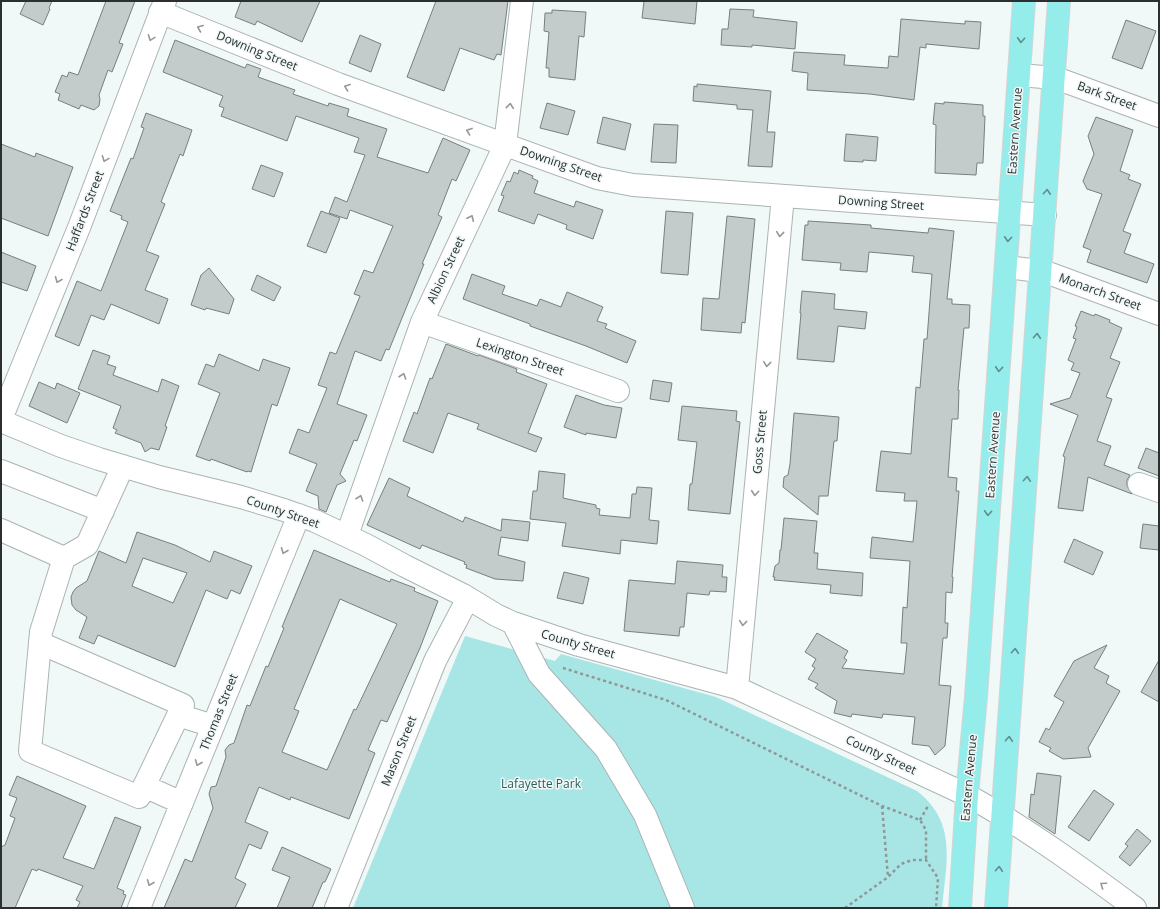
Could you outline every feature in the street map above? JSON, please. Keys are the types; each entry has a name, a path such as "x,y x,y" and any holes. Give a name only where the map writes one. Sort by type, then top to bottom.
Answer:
{"main road":[{"name":"Eastern Avenue","path":"960,908 1024,1"},
{"path":"996,908 1059,1"}],"street":[{"name":"Albion Street","path":"347,535 422,322 505,145 522,1"},
{"name":"Downing Street","path":"162,7 338,84 597,178 633,185 1045,215"},
{"name":"Haffards Street","path":"1,420 80,225 162,7"},
{"name":"Bark Street","path":"1019,74 1054,79 1081,87 1159,116"},
{"name":"Goss Street","path":"737,688 783,196"},
{"name":"Monarch Street","path":"1006,267 1041,272 1063,278 1159,314"},
{"name":"Lexington Street","path":"422,322 618,391"},
{"name":"County Street","path":"1,420 61,446 123,466 159,477 241,497 299,515 347,535 513,623 579,645 737,688 967,795 1026,830 1135,908"},
{"path":"40,643 183,705 139,797 30,751 41,632 64,558 88,545 123,466"},
{"path":"1,471 103,511"},
{"name":"Thomas Street","path":"140,908 299,515"},
{"path":"1,530 64,558"},
{"name":"Mason Street","path":"336,908 435,661 468,598"},
{"path":"513,623 539,674 606,749 614,762 645,815 683,908"},
{"path":"178,715 213,726"},
{"path":"144,786 182,803"}],"path":[{"path":"559,666 566,670 666,700 882,806 920,820 926,830 926,860 938,878 936,908"},
{"path":"882,806 888,877"},
{"path":"920,820 928,806"},
{"path":"845,908 888,877 901,864 912,860 926,860"}],"green space":[{"name":"Lafayette Park","path":"465,636 555,661 561,654 716,697 917,791 930,803 939,816 944,830 947,860 942,908 353,908"}],"building":[{"path":"26,1 52,1 43,25 20,14"},
{"path":"106,1 135,1 119,43 123,44 112,72 108,70 99,95 99,106 94,110 81,105 79,109 58,100 60,94 55,92 62,75 67,77 69,72 78,75"},
{"path":"241,1 320,1 302,42 257,21 255,25 235,17"},
{"path":"436,1 508,1 501,55 497,54 494,60 460,48 444,91 407,77"},
{"path":"644,1 697,1 695,24 642,18"},
{"path":"730,9 754,10 753,17 797,22 795,49 752,45 752,47 721,45 722,29 728,29"},
{"path":"552,10 586,12 584,37 579,36 575,80 549,77 549,68 546,68 549,32 544,31 545,13 552,13"},
{"path":"901,19 965,24 965,21 981,22 979,49 926,44 926,48 920,47 914,100 870,94 807,90 808,73 792,71 794,52 845,55 844,65 888,68 889,56 898,57"},
{"path":"1126,20 1156,31 1142,69 1112,58"},
{"path":"360,35 381,44 371,72 349,63"},
{"path":"175,40 245,68 247,64 261,69 258,77 295,90 293,94 328,106 329,103 349,109 347,116 387,129 377,157 428,173 443,138 470,150 456,181 452,179 438,215 442,217 389,350 386,349 381,361 355,351 337,404 367,415 357,441 354,440 340,474 346,481 337,485 326,512 319,509 318,496 306,491 317,464 289,453 298,429 309,433 327,388 318,385 330,352 336,354 360,296 354,294 364,270 373,273 393,226 350,210 347,219 329,213 335,197 347,202 365,155 354,152 359,138 296,116 287,141 221,116 224,108 219,106 223,96 163,72"},
{"path":"697,84 771,91 767,132 775,132 772,167 748,166 753,110 737,109 737,105 693,101 694,86 697,87"},
{"path":"944,102 983,105 983,116 985,116 983,163 977,163 976,175 935,173 936,125 933,124 935,103 944,104"},
{"path":"547,103 575,111 568,135 540,128"},
{"path":"146,113 192,130 183,156 180,154 161,202 165,204 146,251 159,256 145,290 168,299 159,324 111,304 104,320 91,315 79,346 55,336 77,281 101,291 128,222 121,219 122,216 110,211 131,158 133,159 144,128 141,127"},
{"path":"603,117 631,124 625,150 597,143"},
{"path":"1096,117 1133,130 1120,171 1130,175 1128,179 1141,184 1123,231 1131,234 1124,253 1154,264 1147,283 1087,262 1091,250 1083,247 1102,194 1087,189 1083,181 1094,154 1088,136"},
{"path":"654,124 678,125 676,163 651,162"},
{"path":"846,134 878,137 876,161 844,161"},
{"path":"1,144 35,157 36,153 73,167 48,236 1,218"},
{"path":"261,165 283,173 274,197 252,189"},
{"path":"519,170 533,176 532,178 538,181 534,193 574,207 576,201 603,210 593,239 566,229 567,225 538,214 534,224 498,211 504,196 501,195 507,181 510,182 514,172 518,174"},
{"path":"321,211 340,218 326,253 307,246"},
{"path":"666,211 693,213 688,275 661,273"},
{"path":"727,216 755,219 745,323 742,322 741,333 701,330 703,298 719,299"},
{"path":"808,221 871,225 871,228 928,233 929,228 954,231 947,299 952,299 952,304 970,305 969,328 964,328 958,390 958,419 952,419 948,477 957,478 956,491 959,491 952,593 946,592 945,623 948,623 947,638 943,638 939,685 951,686 945,746 935,755 929,746 912,744 915,717 883,714 882,718 852,714 851,717 834,713 837,701 815,688 818,684 808,679 815,668 812,666 816,659 805,652 817,633 848,651 844,658 847,660 842,668 904,674 907,643 901,643 903,607 907,608 910,561 870,558 872,537 913,542 917,501 904,501 905,493 876,491 881,451 911,454 916,387 920,388 924,339 927,339 932,274 912,272 914,256 869,252 867,272 840,270 841,263 802,260 805,225 808,225"},
{"path":"1,252 36,266 27,291 1,282"},
{"path":"209,268 234,299 229,314 206,308 205,310 191,305 201,275"},
{"path":"472,274 505,286 502,294 537,306 540,299 561,307 567,292 603,307 597,321 607,324 605,328 636,341 627,363 463,299"},
{"path":"257,275 281,287 274,301 251,290"},
{"path":"802,291 835,294 834,309 867,312 865,329 838,326 834,362 797,359"},
{"path":"1081,311 1094,316 1095,314 1110,320 1109,322 1122,328 1110,358 1120,362 1106,397 1112,399 1097,441 1111,446 1104,465 1130,475 1127,480 1127,486 1132,494 1088,477 1083,511 1058,508 1065,457 1063,456 1078,415 1050,404 1070,398 1080,373 1071,370 1074,363 1068,360 1076,339 1073,338 1077,327 1075,326"},
{"path":"446,344 517,369 516,372 547,384 528,433 542,438 536,452 477,429 479,424 448,413 433,453 403,441 414,412 417,414 430,378 432,379"},
{"path":"93,350 110,356 107,364 116,367 113,375 158,392 162,379 179,386 165,426 167,427 159,450 151,448 145,452 141,443 115,433 117,430 113,428 121,406 78,389"},
{"path":"219,354 259,371 263,359 290,368 277,406 272,404 251,472 247,472 211,459 210,461 196,456 220,393 198,384 206,364 214,367"},
{"path":"653,380 672,383 669,402 650,399"},
{"path":"39,382 55,389 57,383 80,393 67,423 29,406"},
{"path":"576,395 604,405 622,408 616,438 586,433 586,435 564,427"},
{"path":"682,406 737,411 736,421 740,422 730,514 688,510 690,484 692,484 697,442 678,440"},
{"path":"794,413 839,417 837,441 834,441 828,496 819,496 818,515 783,487 784,477 788,475 790,464"},
{"path":"1146,448 1159,453 1159,476 1138,468"},
{"path":"539,471 565,474 563,498 596,505 596,508 600,509 599,515 630,518 632,494 636,494 637,487 652,488 649,520 659,521 657,544 621,540 620,554 562,546 566,523 530,519 533,491 537,491"},
{"path":"389,478 410,488 407,496 463,522 465,517 501,531 502,519 530,522 528,541 501,537 498,555 525,562 523,581 495,579 466,568 467,565 464,564 465,562 422,545 420,549 367,525"},
{"path":"784,518 817,521 814,553 818,553 817,569 863,573 862,596 830,593 831,585 774,580 775,577 773,577 775,566 779,563"},
{"path":"1143,524 1159,526 1159,550 1140,548"},
{"path":"137,532 175,545 210,562 214,551 252,566 240,594 231,590 227,599 206,590 175,667 98,635 94,644 79,638 87,617 76,610 72,605 71,597 73,592 76,588 87,581 99,551 126,563","holes":["143,558 187,573 173,603 132,586"]},
{"path":"1074,539 1103,552 1093,575 1064,562"},
{"path":"314,550 390,582 391,579 415,588 414,591 438,601 420,648 387,722 381,720 368,750 375,753 349,819 291,797 290,800 259,787 245,822 268,832 261,849 249,844 235,878 246,884 235,908 164,908 185,859 192,862 213,808 209,794 211,787 216,786 226,757 225,750 229,745 234,743 247,705 250,706 266,666 268,667 284,628 282,627","holes":["340,599 397,624 356,710 354,709 327,770 282,752 299,711 294,709"]},
{"path":"677,561 723,565 722,577 727,577 726,592 710,591 709,595 687,593 684,627 680,627 679,636 624,631 629,580 675,584"},
{"path":"564,572 589,578 583,604 557,598"},
{"path":"1107,645 1094,668 1109,676 1106,683 1120,691 1088,748 1091,757 1063,759 1049,751 1051,748 1039,742 1046,728 1049,730 1064,702 1054,696 1074,661"},
{"path":"1159,660 1159,702 1141,692"},
{"path":"1037,773 1061,776 1055,834 1029,817 1031,794 1034,795"},
{"path":"17,776 86,806 63,858 94,869 115,817 141,827 117,888 124,891 123,894 126,895 121,908 77,908 80,902 76,900 83,886 38,869 37,871 32,869 15,908 1,908 1,847 5,845 15,818 10,816 17,798 9,795"},
{"path":"1094,790 1114,804 1089,841 1068,827"},
{"path":"1137,829 1151,841 1130,866 1119,857 1128,846 1125,844"},
{"path":"282,847 331,869 325,882 323,882 312,908 277,908 290,877 272,870"}]}
